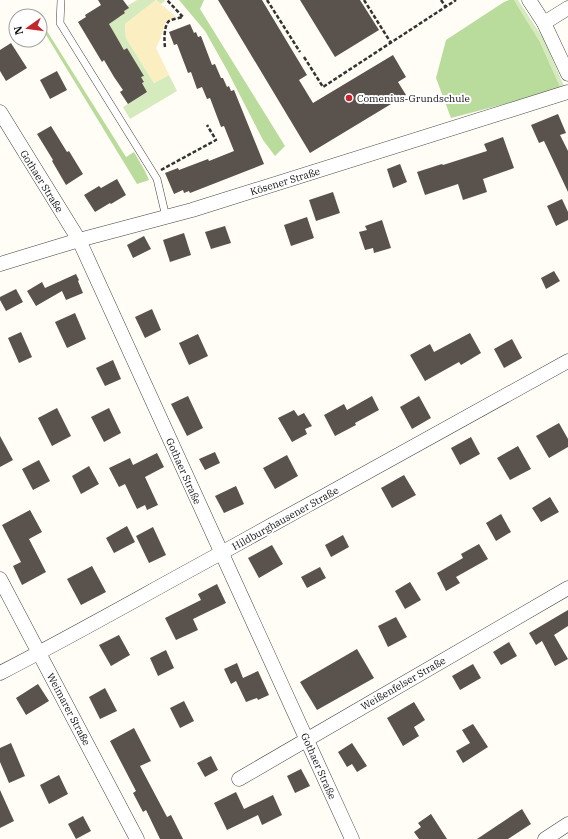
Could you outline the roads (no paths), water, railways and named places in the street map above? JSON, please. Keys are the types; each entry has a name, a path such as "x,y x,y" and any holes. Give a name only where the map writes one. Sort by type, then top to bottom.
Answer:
{"street":[{"path":"529,0 544,23 568,74"},
{"path":"544,23 568,8"},
{"name":"Kösener Straße","path":"0,264 79,240 200,208 568,92"},
{"name":"Gothaer Straße","path":"0,112 79,240 352,839"},
{"name":"Hildburghausener Straße","path":"0,673 446,430 568,361"},
{"name":"Weimarer Straße","path":"0,579 137,839"},
{"name":"Weißenfelser Straße","path":"239,779 307,738 568,588"},
{"path":"545,839 568,824"}],"lane":[{"path":"61,0 60,23 157,179 166,217"}],"place":[{"name":"Comenius-Grundschule","path":"349,98"}]}
